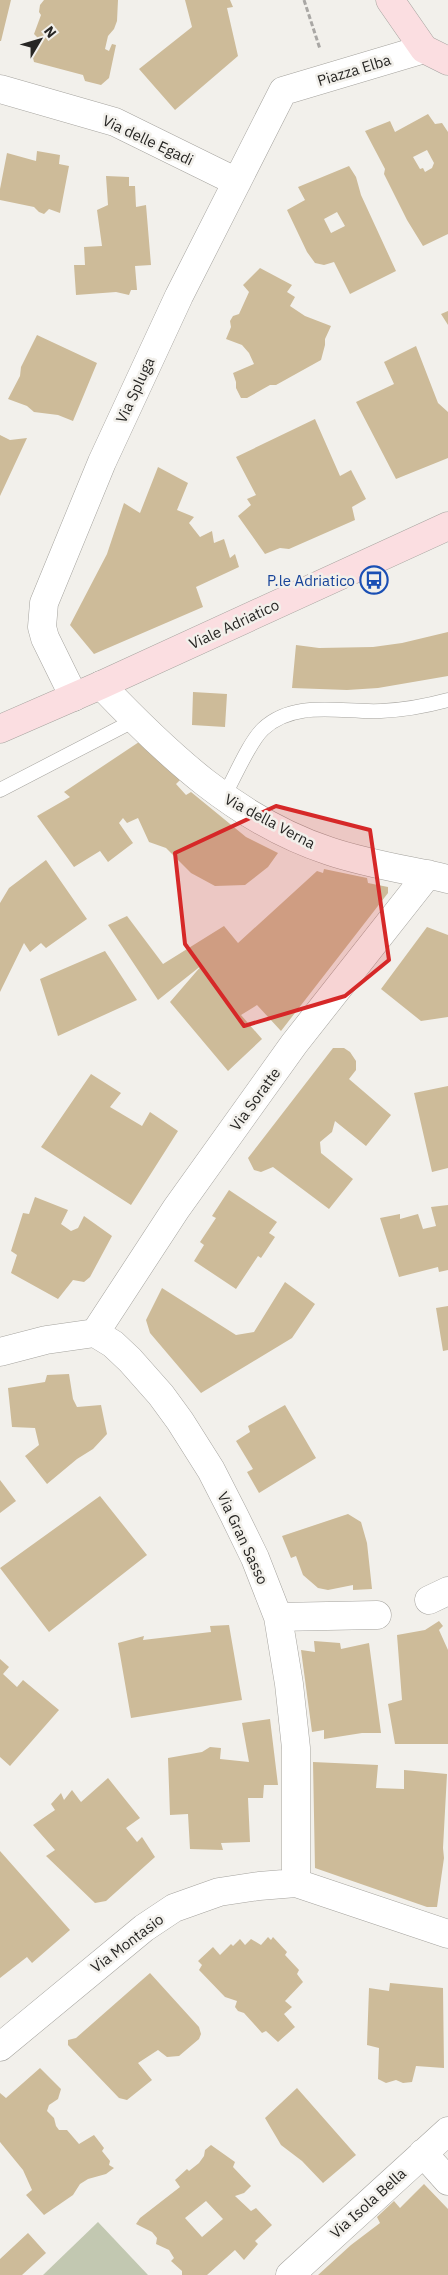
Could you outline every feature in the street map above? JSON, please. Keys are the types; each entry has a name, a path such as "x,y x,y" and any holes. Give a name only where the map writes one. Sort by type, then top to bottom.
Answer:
{"street":[{"path":"390,0 424,49 448,61"},
{"name":"Piazza Elba","path":"283,90 424,49"},
{"name":"Via delle Egadi","path":"0,89 115,122 237,182"},
{"name":"Via Spluga","path":"74,697 44,638 42,627 44,603 106,453 179,296 283,90"},
{"name":"Viale Adriatico","path":"0,730 101,686 448,526"},
{"name":"Via della Verna","path":"101,686 186,767 224,798 269,824 330,852 438,876"},
{"name":"Via Soratte","path":"95,1333 176,1209 294,1044 438,876"},
{"path":"0,1352 46,1340 95,1333"},
{"name":"Via Gran Sasso","path":"95,1333 113,1344 130,1360 161,1395 180,1421 211,1470 234,1515 255,1558 278,1617 289,1684 296,1748 296,1883"},
{"path":"278,1617 377,1616"},
{"name":"Via Montasio","path":"0,2047 74,1984 164,1914 188,1902 219,1892 296,1883 448,1934"},
{"name":"Via Isola Bella","path":"290,2275 448,2131"},
{"path":"423,2153 448,2181"}],"lane":[{"path":"224,798 262,730 282,716 309,710 355,712 404,710 448,700"},
{"path":"0,790 135,720"}],"path":[{"path":"304,0 329,78"}],"highlighted area":[{"path":"276,806 370,830 389,960 345,996 244,1026 185,944 175,853"}],"green space":[{"path":"98,2222 148,2275 43,2275"}],"building":[{"path":"0,0 11,0 1,41 0,41"},
{"path":"44,0 118,0 117,21 114,29 108,36 105,49 109,51 112,44 116,45 109,78 101,85 85,81 83,75 34,62 37,37 34,34 41,15 39,12 40,5"},
{"path":"185,0 230,0 233,7 227,8 238,56 175,110 139,69 192,27"},
{"path":"428,114 435,124 442,123 448,132 448,234 423,246 407,220 384,174 385,169 365,131 390,121 395,132","holes":["427,150 434,163 432,168 425,172 423,168 420,169 413,157"]},
{"path":"37,151 60,155 59,164 69,166 60,213 49,209 44,214 34,207 0,200 0,189 7,153 36,161"},
{"path":"349,166 356,177 361,195 396,271 350,294 334,262 324,265 315,263 307,252 287,210 305,200 298,187","holes":["337,212 345,226 331,233 324,219"]},
{"path":"106,176 129,177 129,186 135,186 136,207 146,205 151,265 135,266 137,290 131,290 129,295 116,292 76,295 74,265 85,265 84,247 102,246 97,210 108,205"},
{"path":"260,268 292,285 287,292 295,297 290,306 305,316 331,326 325,339 321,360 276,385 270,385 247,398 241,398 236,388 233,373 254,364 249,353 242,345 226,339 231,327 230,321 233,316 239,314 249,292 243,285"},
{"path":"448,311 448,325 441,314"},
{"path":"37,335 97,363 73,421 58,415 34,412 27,406 8,399"},
{"path":"416,346 438,403 448,412 448,458 396,479 356,402 394,384 384,362"},
{"path":"315,419 340,476 351,470 366,499 352,507 355,520 289,549 280,548 265,554 238,516 251,505 247,499 256,495 236,457"},
{"path":"0,435 10,440 27,438 0,496"},
{"path":"158,467 188,483 177,510 194,517 189,523 200,537 212,531 214,543 224,539 230,558 235,554 239,567 196,587 203,607 94,654 70,625 107,554 124,503 140,513"},
{"path":"448,632 448,676 378,688 347,690 292,688 296,645 319,648 373,647 402,643"},
{"path":"193,692 227,694 225,727 192,725"},
{"path":"139,742 181,779 176,784 186,795 191,792 246,837 278,853 268,867 245,885 215,886 191,873 166,848 149,842 138,818 127,823 123,818 119,823 133,843 108,862 100,851 74,867 37,816 70,797 64,792"},
{"path":"46,860 87,919 46,948 41,943 30,952 24,943 0,992 0,903 9,888"},
{"path":"324,869 367,878 368,883 388,887 388,893 281,1031 257,1005 241,1015 262,1039 228,1071 170,1002 202,965 158,1000 108,925 127,916 163,964 224,926 238,943 317,871 323,873"},
{"path":"427,927 448,935 448,1017 421,1021 381,989"},
{"path":"105,951 137,1000 58,1036 40,979"},
{"path":"333,1048 344,1048 350,1052 356,1061 356,1070 349,1079 391,1115 366,1146 335,1121 332,1132 320,1142 321,1153 353,1179 329,1209 273,1167 261,1172 254,1170 248,1158"},
{"path":"91,1074 121,1093 110,1107 142,1126 150,1112 178,1131 131,1205 41,1147"},
{"path":"448,1086 448,1168 432,1172 414,1093"},
{"path":"229,1190 277,1222 269,1233 275,1237 261,1258 258,1256 236,1289 194,1261 204,1245 200,1242 216,1218 212,1216"},
{"path":"35,1197 68,1210 61,1224 71,1231 78,1228 84,1216 112,1236 90,1277 84,1282 73,1280 58,1299 11,1273 17,1255 11,1251 23,1213 29,1214"},
{"path":"448,1205 448,1270 439,1272 438,1267 399,1277 380,1218 400,1214 400,1219 418,1214 423,1229 436,1226 431,1207"},
{"path":"285,1282 315,1304 292,1338 201,1393 150,1333 146,1320 162,1288 236,1335 254,1332"},
{"path":"448,1306 448,1350 443,1351 436,1308"},
{"path":"69,1374 73,1399 77,1407 101,1405 107,1434 93,1449 77,1459 47,1484 25,1456 39,1445 35,1428 12,1427 8,1388 45,1382 47,1375"},
{"path":"285,1405 316,1458 259,1493 247,1472 253,1469 236,1441 250,1432 248,1426"},
{"path":"0,1480 16,1501 0,1513"},
{"path":"100,1496 147,1555 49,1632 0,1568"},
{"path":"348,1514 361,1522 367,1543 372,1589 353,1590 353,1585 328,1590 318,1588 303,1575 296,1556 291,1558 282,1536"},
{"path":"439,1621 443,1626 439,1630 448,1650 448,1744 395,1744 388,1704 402,1700 397,1635 425,1630"},
{"path":"229,1625 242,1700 131,1718 118,1643 144,1636 143,1640 211,1632 210,1626"},
{"path":"314,1641 340,1643 341,1649 369,1643 381,1733 362,1733 324,1739 324,1730 312,1732 301,1650 315,1652"},
{"path":"0,1659 9,1667 3,1674 17,1687 23,1680 59,1710 10,1766 0,1757"},
{"path":"270,1719 278,1785 264,1785 263,1798 248,1798 250,1842 221,1843 223,1850 190,1849 188,1814 170,1815 168,1758 202,1752 210,1747 221,1748 220,1759 249,1762 242,1723"},
{"path":"313,1762 378,1765 376,1788 404,1789 404,1770 447,1774 444,1858 437,1907 427,1907 315,1868"},
{"path":"108,1778 140,1818 126,1828 137,1842 142,1837 155,1857 106,1901 95,1903 46,1856 55,1850 33,1825 55,1810 51,1804 61,1793 64,1800 72,1790 81,1802"},
{"path":"0,1851 70,1930 32,1963 27,1957 0,1978"},
{"path":"268,1937 271,1940 273,1937 287,1952 285,1955 299,1970 297,1974 303,1982 285,2001 292,2007 284,2014 295,2027 278,2042 266,2031 262,2033 244,2013 238,2011 235,2007 237,2001 225,1997 199,1970 202,1965 198,1961 213,1947 220,1955 231,1944 233,1946 240,1939 245,1945 251,1939 261,1945"},
{"path":"150,1973 199,2027 201,2034 199,2039 179,2056 167,2057 158,2050 138,2063 152,2080 127,2100 119,2098 68,2045 68,2040 76,2038"},
{"path":"390,1983 443,1988 444,2068 416,2066 412,2082 403,2083 396,2080 386,2083 378,2079 379,2048 367,2045 369,1988 389,1991"},
{"path":"40,2068 61,2089 58,2099 49,2105 47,2111 54,2118 56,2126 59,2130 67,2130 79,2144 94,2135 104,2148 102,2151 110,2161 109,2165 114,2168 106,2174 88,2179 80,2184 73,2195 44,2215 26,2195 32,2190 23,2170 0,2142 0,2093 6,2098"},
{"path":"297,2088 356,2155 323,2183 302,2161 281,2145 265,2118"},
{"path":"211,2145 235,2162 233,2167 251,2186 244,2193 235,2196 251,2211 256,2208 272,2225 255,2241 258,2244 244,2260 235,2250 207,2275 182,2275 182,2271 171,2261 174,2258 169,2250 156,2244 157,2238 152,2232 136,2224 140,2218 180,2187 175,2180 187,2169 189,2171 199,2163 204,2156 205,2150","holes":["206,2201 223,2219 202,2237 185,2218"]},
{"path":"424,2184 448,2209 448,2275 318,2275 351,2245 380,2223 377,2217 394,2201 400,2208"},
{"path":"28,2233 46,2253 22,2275 0,2275 0,2259"}],"place":[{"name":"P.le Adriatico","path":"374,580"}]}
